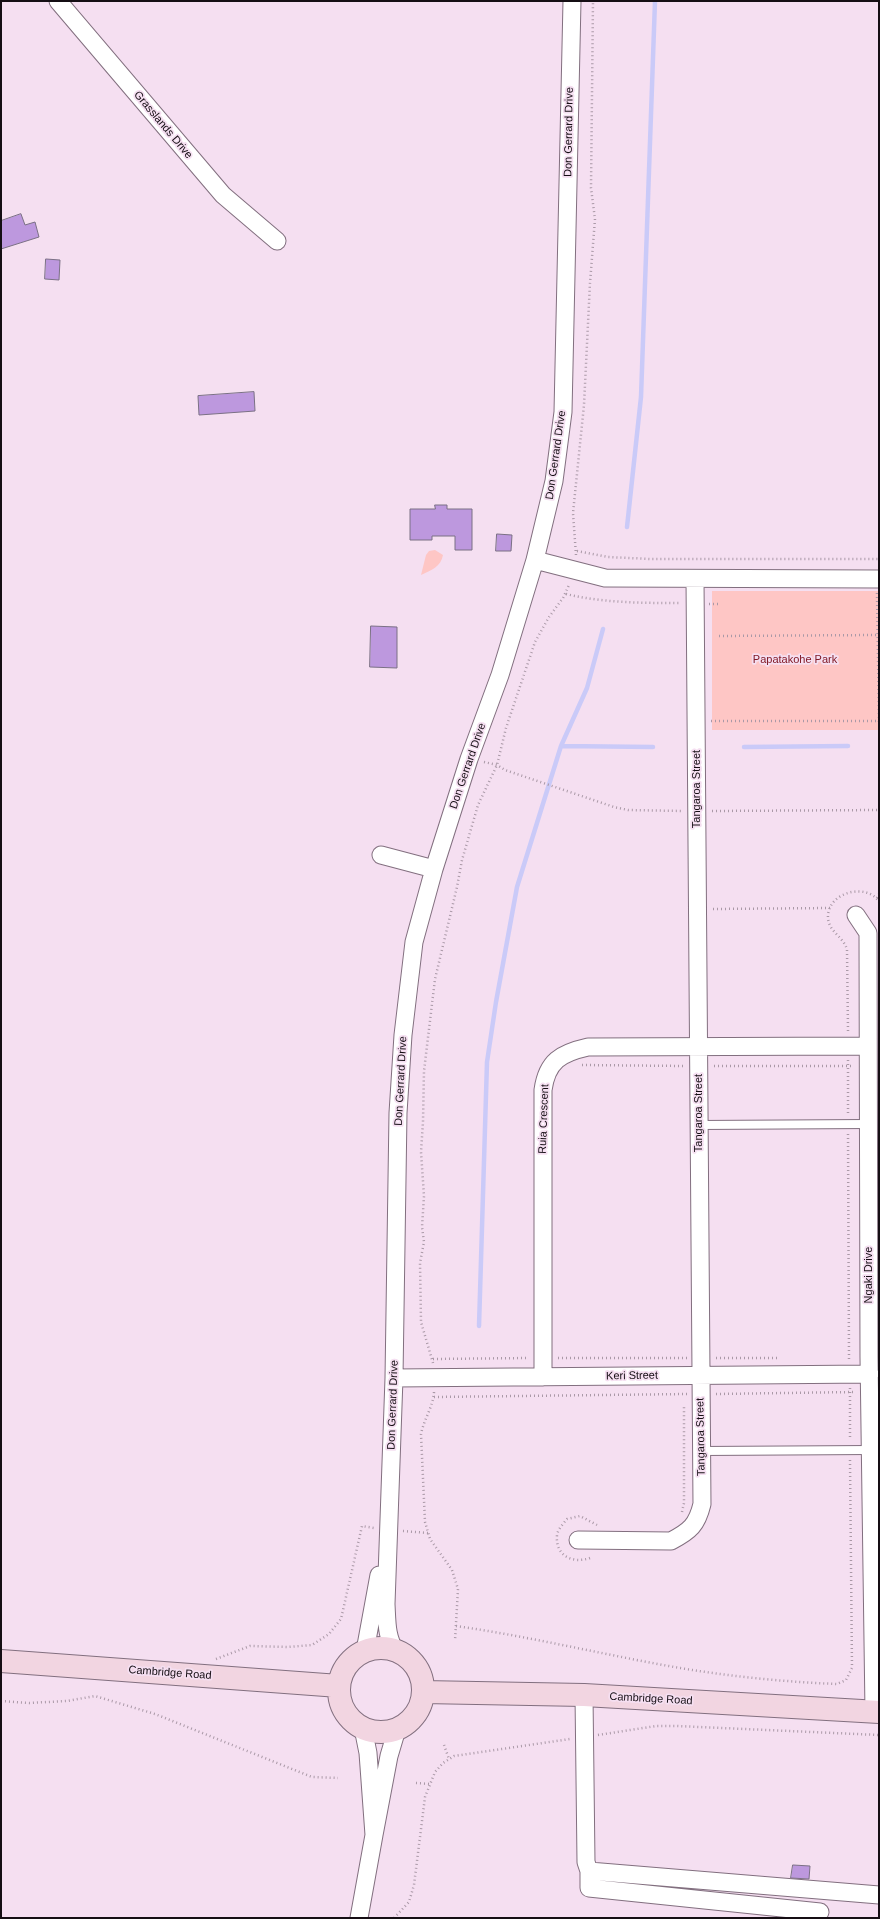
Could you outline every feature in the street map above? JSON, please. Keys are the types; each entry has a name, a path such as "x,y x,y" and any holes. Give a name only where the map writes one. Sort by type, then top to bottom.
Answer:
{"main road":[{"path":"377,1649 396,1652 408,1658 419,1673 423,1692 421,1704 416,1714 408,1723 397,1729 386,1732 374,1732 363,1728 353,1721 345,1712 341,1701 339,1686 345,1669 350,1661 365,1651 377,1649"},
{"name":"Cambridge Road","path":"1,1660 339,1686"},
{"name":"Cambridge Road","path":"423,1692 584,1695 876,1712"}],"street":[{"name":"Grasslands Drive","path":"58,1 223,195 276,241"},
{"name":"Don Gerrard Drive","path":"396,1652 390,1643 387,1631 388,1536 394,1378 398,1113 403,1035 414,942 434,869 469,759 500,674 535,560 554,481 563,412 572,1"},
{"path":"535,560 605,578 878,579"},
{"name":"Tangaroa Street","path":"578,1540 670,1541 681,1536 694,1526 700,1510 701,1451 692,1394 699,1125 691,1048 688,813 696,721 695,579"},
{"path":"381,855 434,869"},
{"name":"Ngaki Drive","path":"856,915 868,932 870,1392 876,1712"},
{"name":"Ruia Crescent","path":"543,1377 543,1090 549,1070 559,1057 569,1051 588,1047 691,1048 868,1046"},
{"name":"Keri Street","path":"394,1378 692,1375 870,1366"},
{"name":"Don Gerrard Drive","path":"365,1651 369,1621 388,1536"},
{"path":"584,1695 586,1862 589,1871 589,1888 820,1915 821,1891"},
{"path":"363,1728 368,1753 374,1835"},
{"path":"358,1918 389,1756 397,1729"},
{"path":"589,1871 879,1895"}],"lane":[{"path":"699,1125 868,1124"},
{"path":"701,1451 871,1450"}],"path":[{"path":"455,1641 459,1600 456,1579 430,1539 425,1522 420,1434 434,1397 435,1378 433,1359 421,1322 420,1306 420,1263 424,1242 422,1227 424,1196 421,1152 426,1048 435,979 462,860 478,805 497,765 506,728 535,642 549,617 566,594 574,570 576,551 572,513 584,405 590,283 595,219 591,188 593,1"},
{"path":"576,551 608,557 651,559 879,559"},
{"path":"696,721 879,722 878,579"},
{"path":"566,594 598,600 627,603 722,604"},
{"path":"719,636 878,635"},
{"path":"469,759 497,765 505,770 600,803 628,810 688,813 879,810"},
{"path":"456,1626 505,1634 688,1670 756,1678 838,1684 846,1680 852,1668 848,948 845,941 830,927 828,915 830,908 838,897 850,891 870,894 877,898 879,902"},
{"path":"877,898 879,894"},
{"path":"713,909 830,908"},
{"path":"684,1074 691,1048"},
{"path":"682,1513 692,1394 692,1358 684,1350"},
{"path":"433,1359 778,1358"},
{"path":"842,1358 850,1366 870,1366"},
{"path":"434,1397 870,1392"},
{"path":"590,1558 581,1561 570,1560 562,1554 558,1544 557,1534 567,1519 576,1516 599,1525"},
{"path":"250,1646 288,1647 312,1645 329,1634 341,1618 362,1526"},
{"path":"1,1701 29,1703 67,1702 95,1696 155,1714 312,1777 338,1778"},
{"path":"444,1744 449,1759"},
{"path":"416,1783 430,1784"}],"green space":[{"path":"435,550 443,555 442,559 435,568 421,575 426,555 429,551"},
{"name":"Papatakohe Park","path":"712,591 879,591 879,730 712,730"}],"building":[{"path":"21,214 25,225 35,222 39,237 1,249 1,221"},
{"path":"46,259 60,260 59,280 45,279"},
{"path":"254,392 255,411 199,415 198,396"},
{"path":"435,505 447,505 447,509 472,509 472,550 455,550 455,536 432,536 432,540 410,540 410,509 435,509"},
{"path":"497,534 512,535 511,551 496,551"},
{"path":"371,626 397,627 397,668 370,667"},
{"path":"793,1865 810,1866 809,1879 791,1878"}],"waterway":[{"path":"627,527 641,397 655,1"},
{"path":"479,1326 487,1062 496,1002 517,887 561,746 587,688 603,629"},
{"path":"561,746 653,747"},
{"path":"744,747 848,746"}]}
